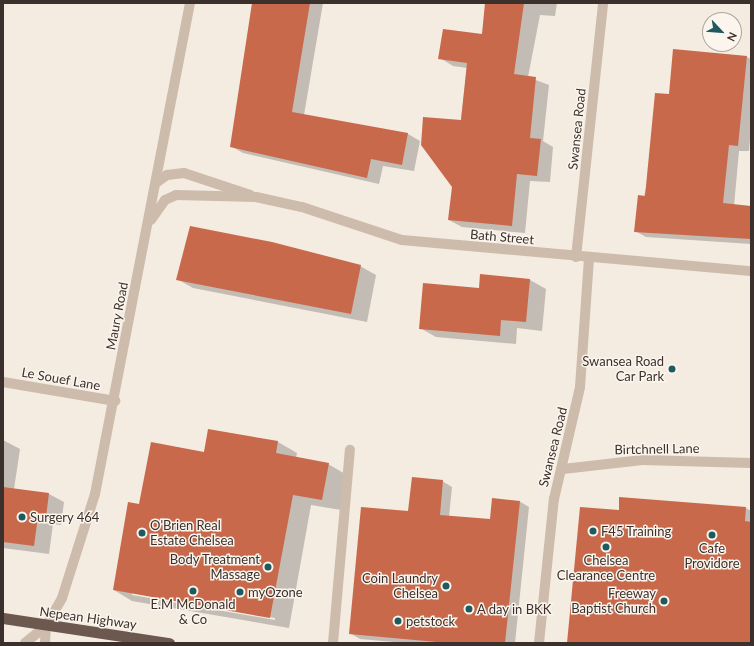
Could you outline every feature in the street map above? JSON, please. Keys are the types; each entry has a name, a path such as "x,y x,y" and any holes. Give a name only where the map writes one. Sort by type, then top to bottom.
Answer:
{"highway":[{"name":"Nepean Highway","path":"3,618 46,626 169,643"}],"street":[{"name":"Maury Road","path":"46,626 68,585 84,535 115,401 190,3"},
{"name":"Swansea Road","path":"576,257 603,3"},
{"name":"Bath Street","path":"156,183 167,175 184,173 256,197 302,207 394,238 576,257 751,271"},
{"name":"Bath Street","path":"147,228 163,202 176,195 256,197"},
{"name":"Swansea Road","path":"539,643 554,499 563,469 580,387 590,258"},
{"name":"Le Souef Lane","path":"3,382 115,401"},
{"path":"333,643 350,450"},
{"name":"Birtchnell Lane","path":"563,469 642,460 751,463"},
{"path":"25,643 46,626"},
{"path":"45,643 46,626"}],"building":[{"path":"252,3 310,3 292,112 408,133 402,165 371,159 367,178 230,147"},
{"path":"485,3 524,3 514,74 536,77 530,138 541,139 537,176 517,174 512,226 448,220 452,187 421,145 423,117 461,120 467,63 438,59 443,29 482,34"},
{"path":"673,49 747,56 738,146 729,145 723,203 751,206 751,239 634,232 638,195 645,196 655,93 669,94"},
{"path":"190,226 272,242 361,265 351,314 176,280"},
{"path":"480,274 530,279 526,322 501,320 500,336 419,329 423,283 479,288"},
{"path":"208,429 278,441 276,453 329,463 322,500 293,495 270,618 113,590 128,502 139,504 151,442 204,452"},
{"path":"412,477 443,480 440,515 490,519 492,498 520,501 505,643 448,643 349,634 361,507 408,511"},
{"name":"Surgery 464","path":"3,487 49,493 46,517 38,516 34,546 3,542"},
{"path":"619,497 746,507 745,521 751,522 751,643 567,643 580,507 619,510"}],"place":[{"name":"Swansea Road Car Park","path":"672,369"},
{"name":"Surgery 464","path":"22,517"},
{"name":"F45 Training","path":"593,531"},
{"name":"O'Brien Real Estate Chelsea","path":"142,533"},
{"name":"Cafe Providore","path":"712,535"},
{"name":"Chelsea Clearance Centre","path":"606,547"},
{"name":"Body Treatment Massage","path":"268,567"},
{"name":"Coin Laundry Chelsea","path":"446,586"},
{"name":"E.M McDonald & Co","path":"193,591"},
{"name":"myOzone","path":"240,592"},
{"name":"Freeway Baptist Church","path":"664,601"},
{"name":"A day in BKK","path":"469,609"},
{"name":"petstock","path":"398,621"}]}
